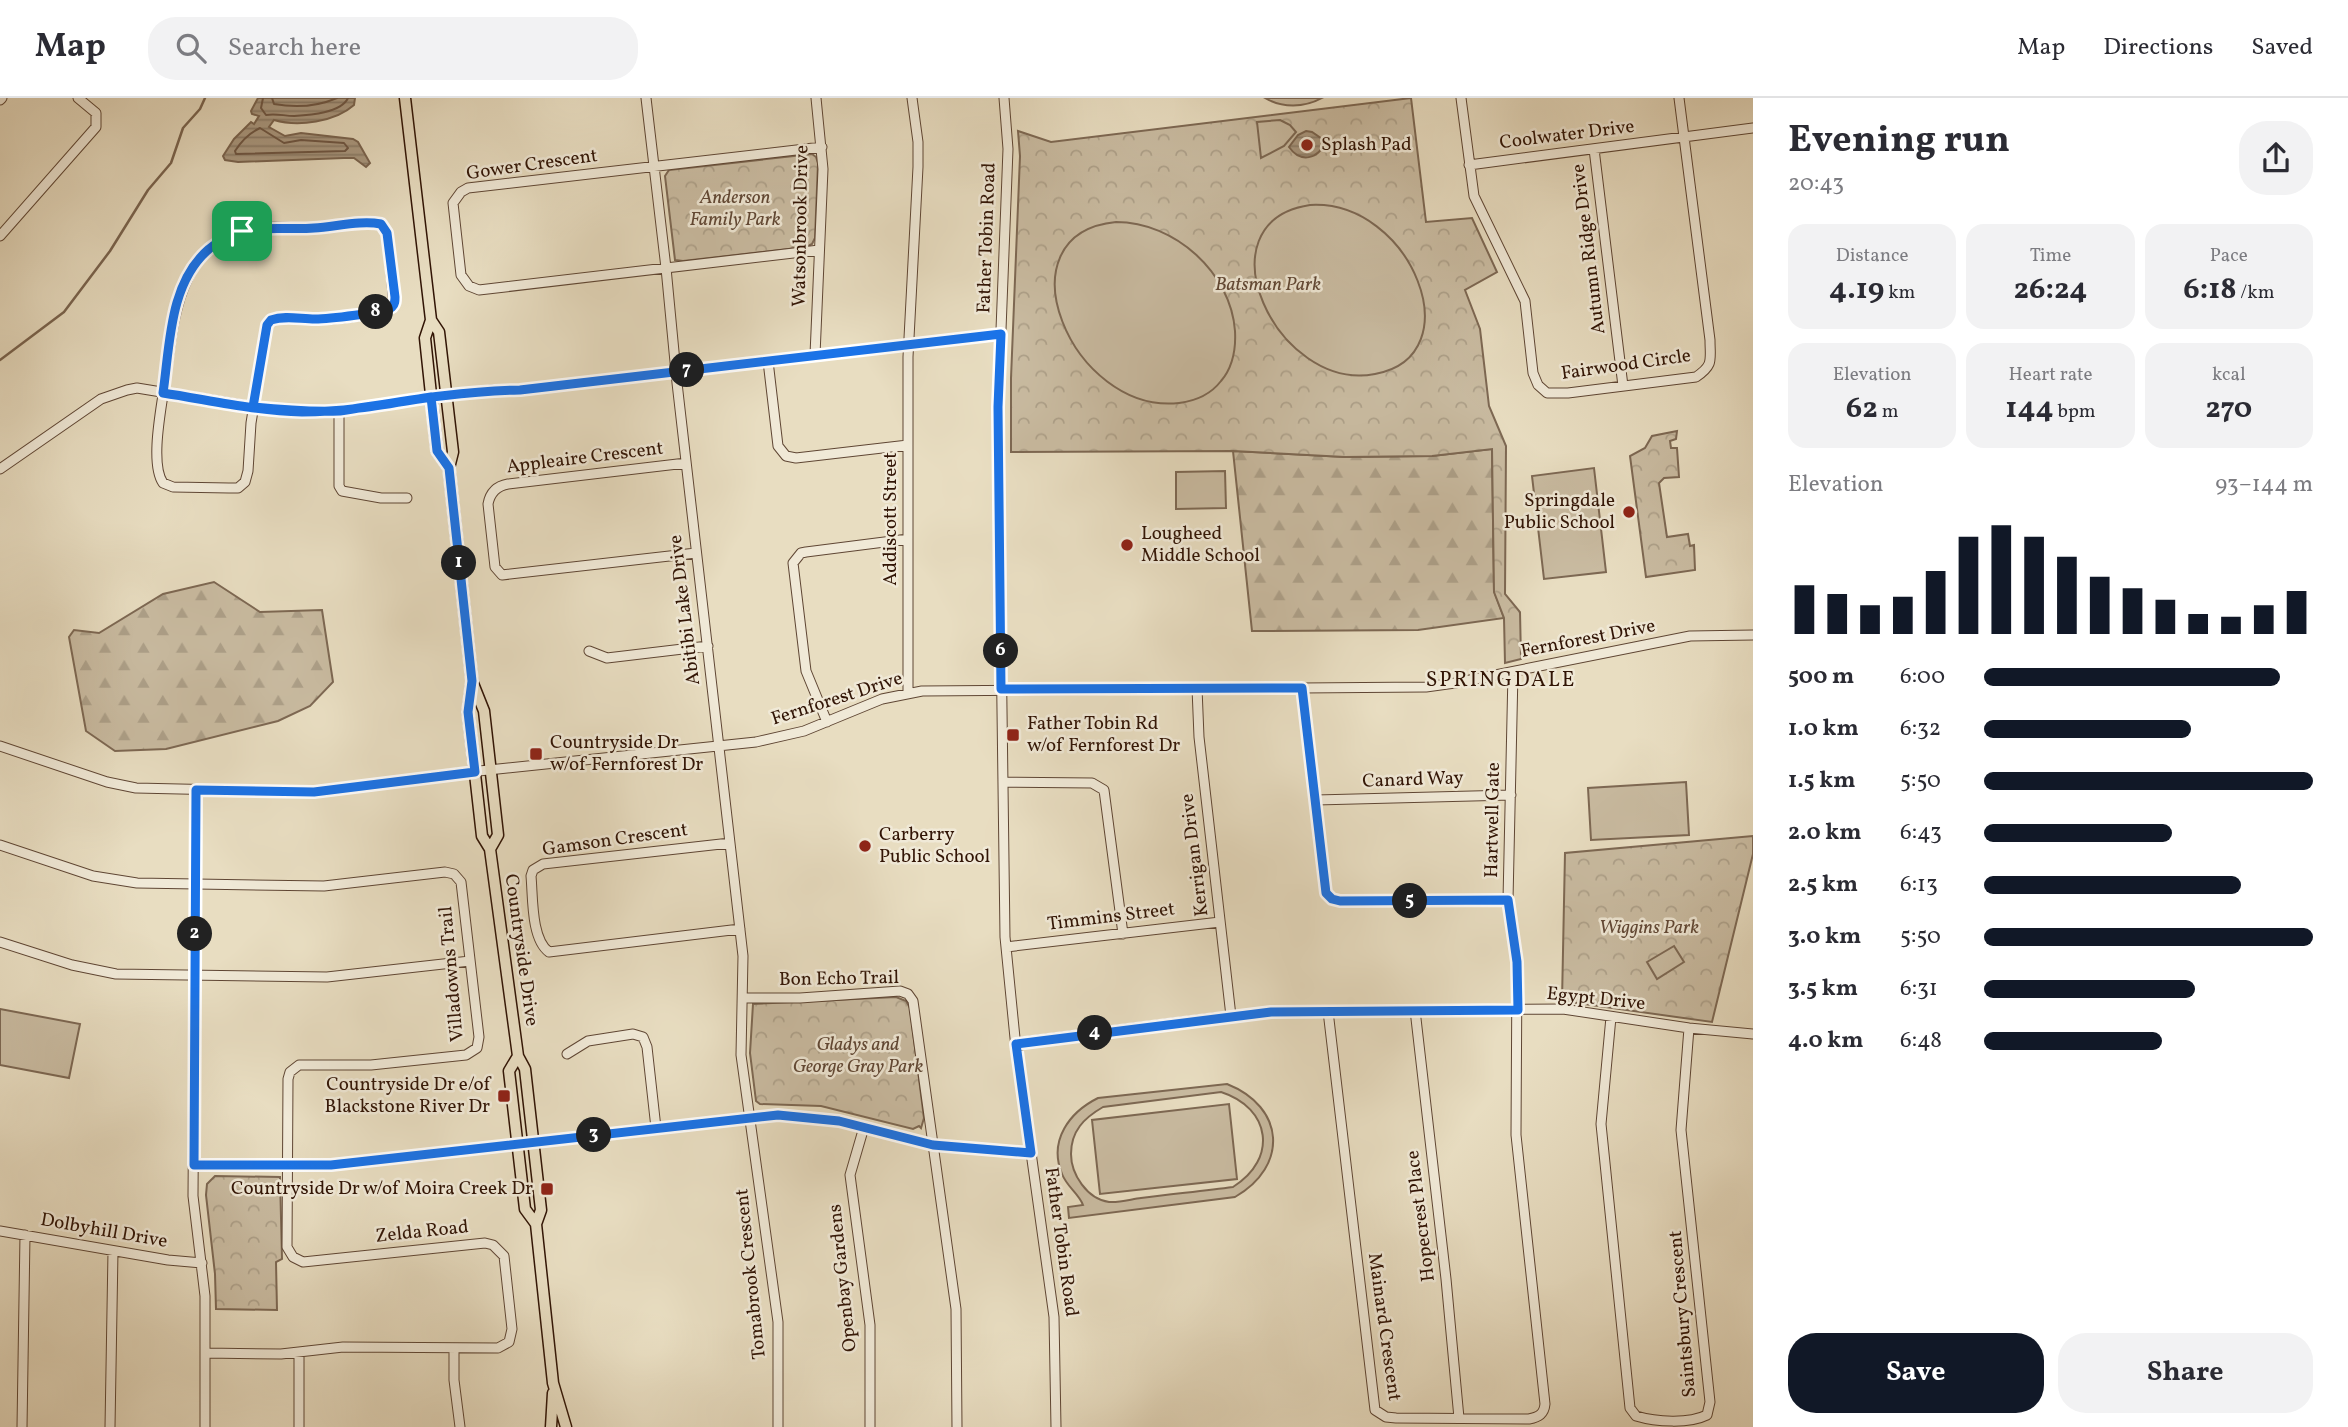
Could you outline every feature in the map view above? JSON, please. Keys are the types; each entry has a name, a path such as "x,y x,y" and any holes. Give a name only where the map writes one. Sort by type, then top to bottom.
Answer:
{"main road":[{"name":"Countryside Drive","path":"405,98 430,320 425,338 437,451 449,468"},
{"name":"Countryside Drive","path":"430,320 439,332 453,452 449,468 472,681 468,712 482,836 490,849 518,1056 525,1069 541,1210 536,1224 554,1383 566,1427"},
{"name":"Countryside Drive","path":"472,681 484,711 498,835 490,849"},
{"name":"Countryside Drive","path":"518,1056 509,1071 525,1209 536,1224"},
{"name":"Countryside Drive","path":"551,1427 554,1383"}],"street":[{"path":"0,236 96,127 94,109 78,98"},
{"name":"Abitibi Lake Drive","path":"646,98 743,956 741,1055 750,1117"},
{"name":"Watsonbrook Drive","path":"815,355 822,147 816,98"},
{"path":"909,344 918,167 918,142 912,98"},
{"name":"Father Tobin Road","path":"1004,98 1008,149 998,407 1006,947 1016,1044 1054,1317 1056,1427"},
{"name":"Fairwood Circle","path":"1461,98 1474,196 1525,301 1533,373 1538,385 1547,393 1568,393 1696,377 1711,363 1679,98"},
{"name":"Coolwater Drive","path":"1468,165 1753,128"},
{"path":"654,167 822,147"},
{"name":"Autumn Ridge Drive","path":"1594,149 1623,386"},
{"name":"Gower Crescent","path":"654,167 468,188 453,202 461,275 469,286 479,290 666,268"},
{"path":"381,224 387,233 394,304 381,311 326,319 283,317 271,320 267,325 253,407 248,471 242,486 173,487 163,483 158,472 163,393 181,290 188,274 209,248 242,231 260,227 310,229 381,224"},
{"path":"666,268 819,250"},
{"path":"0,469 109,395 137,388 287,411 340,411 431,397 493,390 520,390 1001,334"},
{"name":"Addiscott Street","path":"908,693 909,344"},
{"path":"768,361 778,446 786,456 796,458 908,445"},
{"path":"340,411 339,486 342,491 381,498 407,498"},
{"name":"Appleaire Crescent","path":"686,463 508,484 497,488 488,504 495,567 502,575 696,553"},
{"path":"827,722 806,671 793,563 806,552 908,539"},
{"name":"Fernforest Drive","path":"0,747 107,782 136,788 314,792 783,737 873,702 908,693 1001,689 1438,686 1690,636 1753,635"},
{"path":"589,651 607,658 708,646"},
{"name":"Hartwell Gate","path":"1513,672 1508,900 1517,962 1518,1010"},
{"name":"Kerrigan Drive","path":"1197,688 1199,737 1231,1016"},
{"path":"1302,688 1326,893 1332,899 1340,901 1508,900"},
{"path":"1004,782 1092,783 1104,790 1123,934"},
{"name":"Dolbyhill Drive","path":"196,790 193,1196 205,1296 205,1427"},
{"name":"Canard Way","path":"1316,800 1511,795"},
{"name":"Gamson Crescent","path":"730,843 543,864 533,870 531,876 537,936 543,948 549,952 740,929"},
{"path":"0,845 93,876 137,883 196,885"},
{"name":"Villadowns Trail","path":"196,885 337,886 445,872 454,874 461,882 477,1048 466,1055 381,1065 299,1065 290,1072 288,1079 287,1166"},
{"name":"Timmins Street","path":"1006,947 1220,922"},
{"path":"0,942 72,965 116,974 327,978 470,961"},
{"name":"Bon Echo Trail","path":"743,998 800,998 900,991 908,993 915,1006 933,1145"},
{"name":"Egypt Drive","path":"1016,1044 1231,1016 1328,1011 1563,1009 1689,1028 1753,1034"},
{"name":"Hopecrest Place","path":"1415,1010 1459,1418"},
{"name":"Mainard Crescent","path":"1328,1011 1375,1410 1386,1417 1530,1419 1539,1416 1545,1407 1516,1135 1518,1010"},
{"name":"Saintsbury Crescent","path":"1611,1017 1601,1124 1630,1408 1636,1416 1647,1420 1698,1419 1707,1415 1710,1402 1681,1130 1689,1028"},
{"path":"567,1054 588,1041 633,1034 643,1037 647,1047 656,1128"},
{"path":"194,1165 331,1165 750,1117 804,1116 864,1126 933,1145 1031,1153"},
{"name":"Tomabrook Crescent","path":"750,1117 778,1322 778,1427"},
{"name":"Openbay Gardens","path":"864,1126 850,1175 870,1325 870,1427"},
{"path":"933,1145 957,1316 957,1427"},
{"name":"Zelda Road","path":"205,1353 299,1352 343,1347 498,1348 509,1342 512,1336 504,1256 499,1250 485,1243 309,1262 297,1261 287,1247 287,1166"},
{"name":"Dolbyhill Drive","path":"0,1231 168,1260 202,1263"},
{"path":"22,1427 25,1235"},
{"path":"110,1427 113,1251"},
{"path":"454,1348 454,1380 460,1427"},
{"path":"299,1352 299,1427"}],"green space":[{"path":"1265,98 1322,98 1293,106"},
{"name":"Batsman Park","path":"1411,98 1426,222 1472,218 1497,272 1465,290 1480,329 1489,406 1506,446 1505,594 1520,612 1521,659 1505,663 1504,618 1494,592 1492,449 1432,456 1345,457 1233,451 1011,452 1011,378 1020,156 1018,131 1051,142"},
{"path":"1280,120 1296,132 1284,146 1261,158 1257,122"},
{"name":"Anderson Family Park","path":"812,154 818,163 815,238 812,244 806,247 675,260 665,176 669,170"},
{"path":"1310,205 1346,210 1377,226 1401,251 1418,280 1425,311 1421,339 1405,361 1375,374 1339,373 1308,358 1282,333 1263,303 1255,271 1259,241 1276,218"},
{"path":"1116,222 1138,224 1179,241 1211,271 1223,289 1235,331 1234,351 1225,376 1217,386 1202,396 1179,403 1141,399 1107,381 1080,354 1062,322 1055,288 1060,257 1080,234"},
{"path":"1677,431 1676,439 1670,441 1671,448 1677,448 1679,477 1664,478 1659,483 1667,537 1688,534 1690,546 1694,545 1695,570 1646,577 1630,456 1645,448 1652,436"},
{"path":"1492,449 1494,591 1504,618 1418,630 1252,631 1233,451 1345,457 1432,456"},
{"path":"1594,468 1606,572 1544,579 1532,476"},
{"path":"1225,471 1226,508 1176,509 1176,472"},
{"path":"214,582 260,612 322,610 333,682 310,706 278,721 166,749 115,751 86,731 69,637 74,630 99,633 163,594"},
{"path":"1686,782 1689,835 1591,840 1588,788"},
{"name":"Wiggins Park","path":"1753,836 1753,854 1712,1022 1562,1001 1565,853"},
{"path":"1674,946 1684,962 1657,979 1647,962"},
{"name":"Gladys and George Gray Park","path":"896,997 906,1001 910,1008 924,1118 921,1128 919,1126 913,1129 821,1106 760,1104 756,1101 750,1053 753,1004"},
{"path":"0,1009 80,1024 69,1078 0,1065"},
{"path":"1227,1084 1246,1094 1260,1107 1269,1122 1273,1138 1265,1170 1253,1184 1235,1197 1069,1218 1068,1207 1083,1205 1062,1174 1058,1162 1060,1139 1071,1119 1098,1098","holes":["1221,1092 1238,1100 1259,1122 1263,1135 1257,1163 1247,1176 1233,1187 1109,1202 1087,1191 1077,1177 1071,1154 1073,1138 1080,1126 1103,1107"]},
{"path":"1229,1104 1237,1179 1100,1194 1092,1120"},
{"path":"215,1176 280,1177 282,1259 276,1262 277,1310 216,1309 206,1195 207,1184"}],"water":[{"path":"258,98 355,98 354,105 337,116 305,123 274,120 269,127 285,136 301,133 353,139 358,142 370,163 366,167 354,158 238,162 225,160 223,156 234,139 251,122 254,124 259,116 251,111"},
{"name":"Splash Pad","path":"1306,131 1325,141 1318,152 1309,157 1298,155 1289,147 1298,135"}],"waterway":[{"path":"0,360 64,312 110,251 148,190 171,163 183,128 200,109 205,98"}],"place":[{"name":"Splash Pad","path":"1307,145"},
{"name":"Springdale Public School","path":"1629,512"},
{"name":"Lougheed Middle School","path":"1127,545"},
{"name":"Father Tobin Rd w/of Fernforest Dr","path":"1013,735"},
{"name":"Countryside Dr w/of Fernforest Dr","path":"536,754"},
{"name":"Carberry Public School","path":"865,846"},
{"name":"Countryside Dr e/of Blackstone River Dr","path":"504,1096"},
{"name":"Countryside Dr w/of Moira Creek Dr","path":"547,1189"}],"district":[{"name":"SPRINGDALE","path":"1501,680"}],"route":[{"path":"242,231 209,248 188,274 176,307 163,393 253,407 303,412 340,411 431,397 437,451 449,468 472,681 468,712 475,772 314,792 196,790 194,1165 331,1165 778,1115 839,1121 933,1145 1031,1153 1016,1044 1271,1012 1518,1010 1517,962 1508,900 1340,901 1332,899 1326,893 1302,688 1001,689 998,407 1001,334 520,390 493,390 431,397 340,411 332,411 303,412 287,411 253,407 267,325 271,320 283,317 326,319 381,311 391,307 395,297 387,233 381,224 310,229 260,227 242,231"}]}
